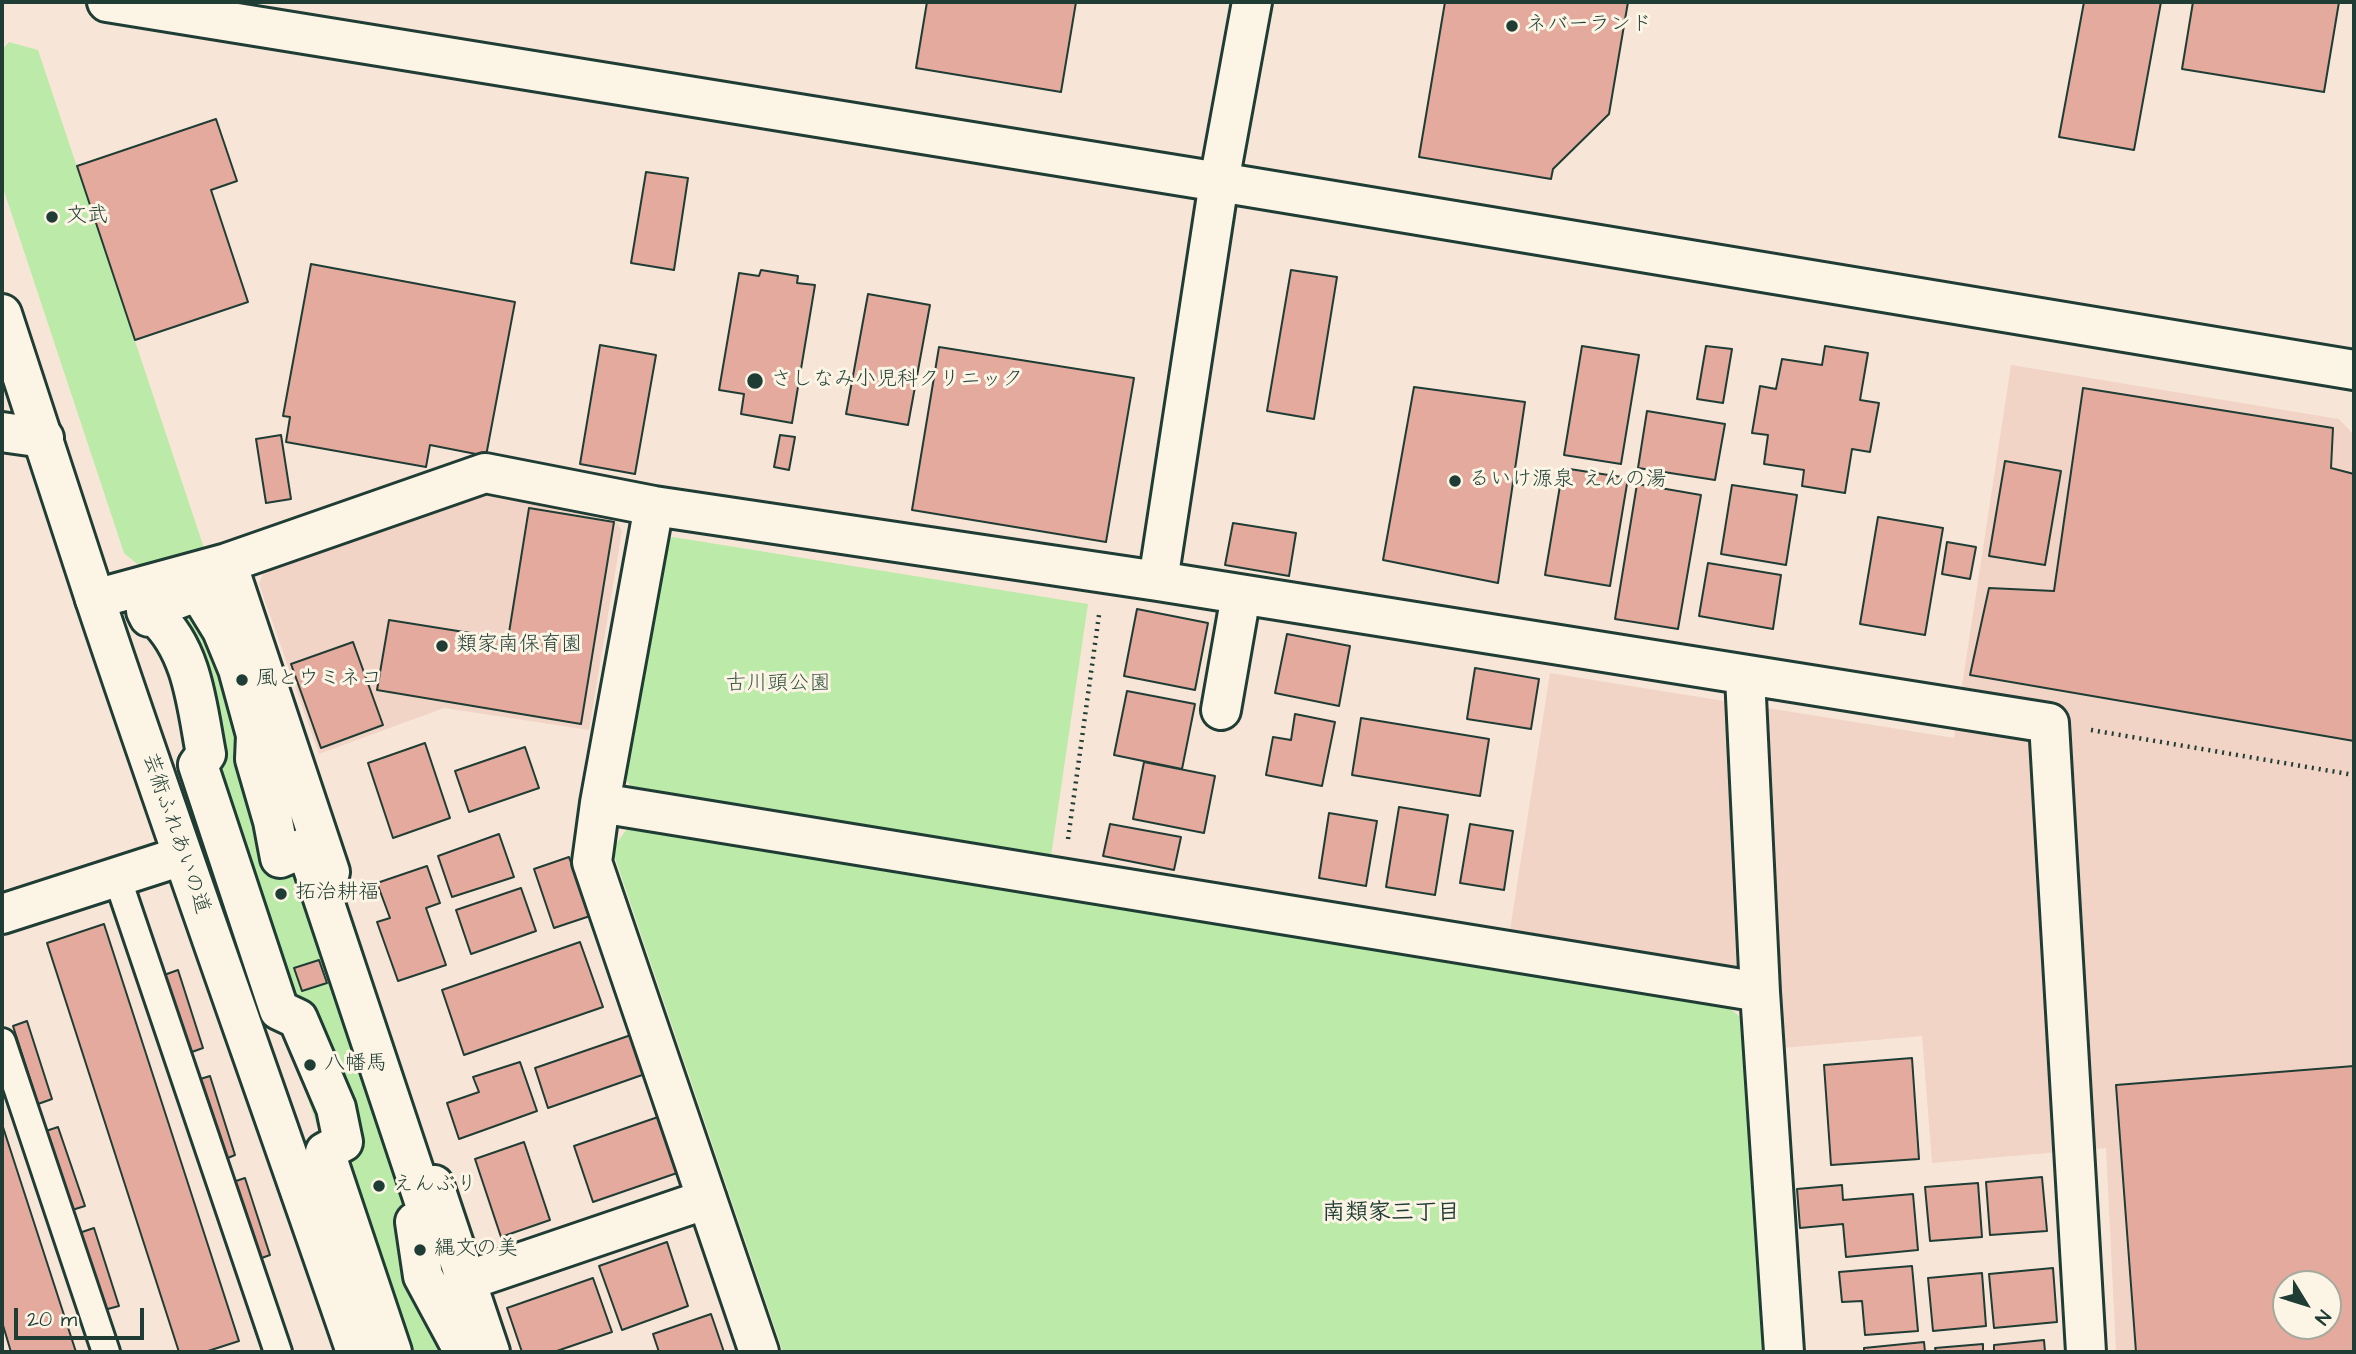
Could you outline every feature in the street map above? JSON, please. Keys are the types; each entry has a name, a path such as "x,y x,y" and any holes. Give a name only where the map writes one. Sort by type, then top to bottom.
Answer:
{"street":[{"path":"107,2 2354,370"},
{"path":"1158,581 1219,182 1252,2"},
{"name":"芸術ふれあいの道","path":"2,314 182,856 364,1352"},
{"path":"2,432 44,438"},
{"path":"95,599 228,563 485,473 654,506 1158,581 2049,723 2086,1352"},
{"path":"654,506 600,803 592,862 759,1352"},
{"path":"228,563 490,1352"},
{"path":"364,1352 325,1152 343,1142 336,1108 298,1019 279,1010 198,765 205,754 188,667 170,633 155,616 149,617 146,611 196,592 222,630 238,669 256,734 255,759 273,821 280,858 306,847 430,1219 415,1222 423,1276 464,1352"},
{"path":"1221,710 1241,594"},
{"path":"1745,676 1760,992 1784,1352"},
{"path":"600,803 1760,992"},
{"path":"4,907 117,877 182,856"},
{"path":"466,1280 707,1199"}],"lane":[{"path":"117,877 278,1352"},
{"path":"2,1042 107,1352"}],"path":[{"path":"1062,878 1105,574"},
{"path":"2049,723 2354,775"}],"shaded area":[{"path":"2011,365 2339,419 2354,435 2354,1352 2116,1352 2106,1148 1932,1163 1922,1036 1782,1048 1777,978 1509,936 1550,673 1954,738"},
{"name":"類家南保育園","path":"482,491 612,513 622,531 589,730 444,708 319,754 259,584 267,563"}],"green space":[{"path":"9,42 38,50 204,548 143,569 124,553 2,185 2,50"},
{"name":"古川頭公園","path":"673,537 1088,604 1051,856 637,794 623,776 664,542"},
{"path":"223,602 475,1352 392,1352 146,611"},
{"path":"627,829 1728,1007 1745,1021 1767,1352 783,1352 612,849"}],"building":[{"path":"927,2 1076,2 1061,92 916,68"},
{"path":"1445,2 1628,2 1609,114 1553,169 1551,179 1419,157"},
{"path":"2084,2 2161,2 2134,150 2059,137"},
{"path":"2193,2 2339,2 2324,92 2182,69"},
{"path":"216,119 237,181 211,190 248,302 135,340 77,166"},
{"path":"646,172 688,178 674,270 631,263"},
{"path":"311,264 515,302 486,456 430,445 426,467 286,442 290,417 283,416"},
{"path":"761,270 798,276 797,283 815,285 792,423 741,414 744,394 719,390 739,273 759,276"},
{"path":"1291,270 1337,277 1314,419 1267,411"},
{"path":"868,294 930,305 908,425 846,414"},
{"path":"600,345 656,355 635,474 580,464"},
{"path":"1582,346 1639,355 1621,464 1564,455"},
{"path":"1706,346 1732,349 1723,403 1697,399"},
{"path":"1825,346 1868,353 1860,400 1879,403 1870,452 1852,449 1845,493 1802,486 1804,470 1764,464 1768,435 1752,433 1760,386 1776,389 1782,359 1822,365"},
{"path":"939,347 1134,378 1106,542 912,510"},
{"name":"るいけ源泉 えんの湯","path":"1414,387 1525,402 1498,583 1383,560"},
{"path":"2083,388 2333,428 2331,468 2354,474 2354,741 1970,675 1989,588 2054,591"},
{"path":"1647,411 1725,424 1715,480 1638,468"},
{"path":"281,435 291,499 266,503 256,439"},
{"path":"780,435 795,437 789,470 774,467"},
{"path":"2005,461 2061,471 2045,565 1989,556"},
{"path":"1563,468 1628,478 1610,586 1545,575"},
{"path":"1637,484 1701,495 1678,629 1615,619"},
{"path":"1732,485 1797,495 1786,565 1721,554"},
{"name":"類家南保育園","path":"529,508 614,522 581,724 377,690 389,620 508,639"},
{"path":"1878,517 1943,528 1925,635 1860,624"},
{"path":"1233,523 1296,533 1289,576 1225,565"},
{"path":"1947,542 1976,547 1970,579 1942,574"},
{"path":"1708,563 1781,575 1773,629 1699,616"},
{"path":"1137,609 1208,623 1195,690 1124,676"},
{"path":"1287,634 1350,646 1339,706 1275,693"},
{"path":"353,642 383,725 321,748 291,664"},
{"path":"1475,668 1539,679 1531,729 1467,719"},
{"path":"1127,691 1195,704 1182,769 1114,755"},
{"path":"1295,714 1335,722 1322,786 1266,775 1273,737 1291,740"},
{"path":"1361,718 1489,739 1480,796 1352,775"},
{"path":"425,743 450,818 393,838 368,763"},
{"path":"525,747 539,788 469,812 455,771"},
{"path":"1144,762 1215,776 1204,833 1133,819"},
{"path":"1399,807 1448,815 1435,895 1386,887"},
{"path":"1329,813 1377,821 1366,886 1319,878"},
{"path":"1110,824 1181,837 1174,870 1103,856"},
{"path":"1470,824 1513,831 1504,890 1460,883"},
{"path":"499,834 514,877 452,897 438,856"},
{"path":"569,857 590,916 554,928 534,869"},
{"path":"427,866 440,903 426,908 446,965 398,981 377,922 390,918 377,883"},
{"path":"521,888 536,931 471,954 456,910"},
{"path":"104,924 239,1341 205,1352 179,1352 47,943"},
{"path":"580,942 603,1007 464,1055 442,990"},
{"path":"319,960 327,983 302,991 294,968"},
{"path":"178,970 203,1048 189,1053 164,975"},
{"path":"27,1021 52,1099 38,1104 13,1026"},
{"path":"631,1035 645,1074 548,1108 535,1068"},
{"path":"1912,1058 1919,1159 1831,1165 1824,1065"},
{"path":"520,1062 537,1111 459,1139 447,1103 479,1092 473,1077"},
{"path":"2354,1066 2354,1352 2136,1352 2116,1085"},
{"path":"210,1076 235,1155 223,1160 197,1080"},
{"path":"658,1117 677,1173 593,1202 574,1146"},
{"path":"2,1124 76,1352 11,1352 2,1322"},
{"path":"58,1127 85,1206 72,1210 46,1131"},
{"path":"524,1142 550,1220 501,1237 475,1159"},
{"path":"2042,1177 2047,1231 1990,1235 1986,1182"},
{"path":"245,1178 270,1255 256,1260 230,1183"},
{"path":"1978,1183 1982,1237 1930,1241 1925,1187"},
{"path":"1842,1185 1843,1200 1913,1194 1918,1250 1846,1257 1843,1224 1800,1228 1797,1189"},
{"path":"94,1228 119,1306 104,1310 79,1233"},
{"path":"667,1242 688,1306 622,1330 599,1266"},
{"path":"1912,1266 1918,1331 1865,1335 1862,1301 1842,1302 1839,1272"},
{"path":"2053,1268 2057,1322 1994,1328 1989,1274"},
{"path":"1982,1273 1986,1326 1933,1331 1928,1278"},
{"path":"593,1278 612,1332 554,1352 522,1352 507,1308"},
{"path":"711,1314 724,1352 659,1352 653,1334"},
{"path":"2044,1340 2045,1352 1994,1352 1994,1345"},
{"path":"1924,1342 1925,1352 1864,1352 1864,1348"},
{"path":"1983,1344 1983,1352 1936,1352 1935,1348"}],"place":[{"name":"ネバーランド","path":"1512,26"},
{"name":"文武","path":"52,217"},
{"name":"さしなみ小児科クリニック","path":"755,381"},
{"name":"るいけ源泉 えんの湯","path":"1455,481"},
{"name":"類家南保育園","path":"442,646"},
{"name":"風とウミネコ","path":"242,680"},
{"name":"拓治耕福","path":"281,894"},
{"name":"八幡馬","path":"310,1065"},
{"name":"えんぶり","path":"379,1186"},
{"name":"縄文の美","path":"420,1250"}],"district":[{"name":"南類家三丁目","path":"1391,1214"}]}
